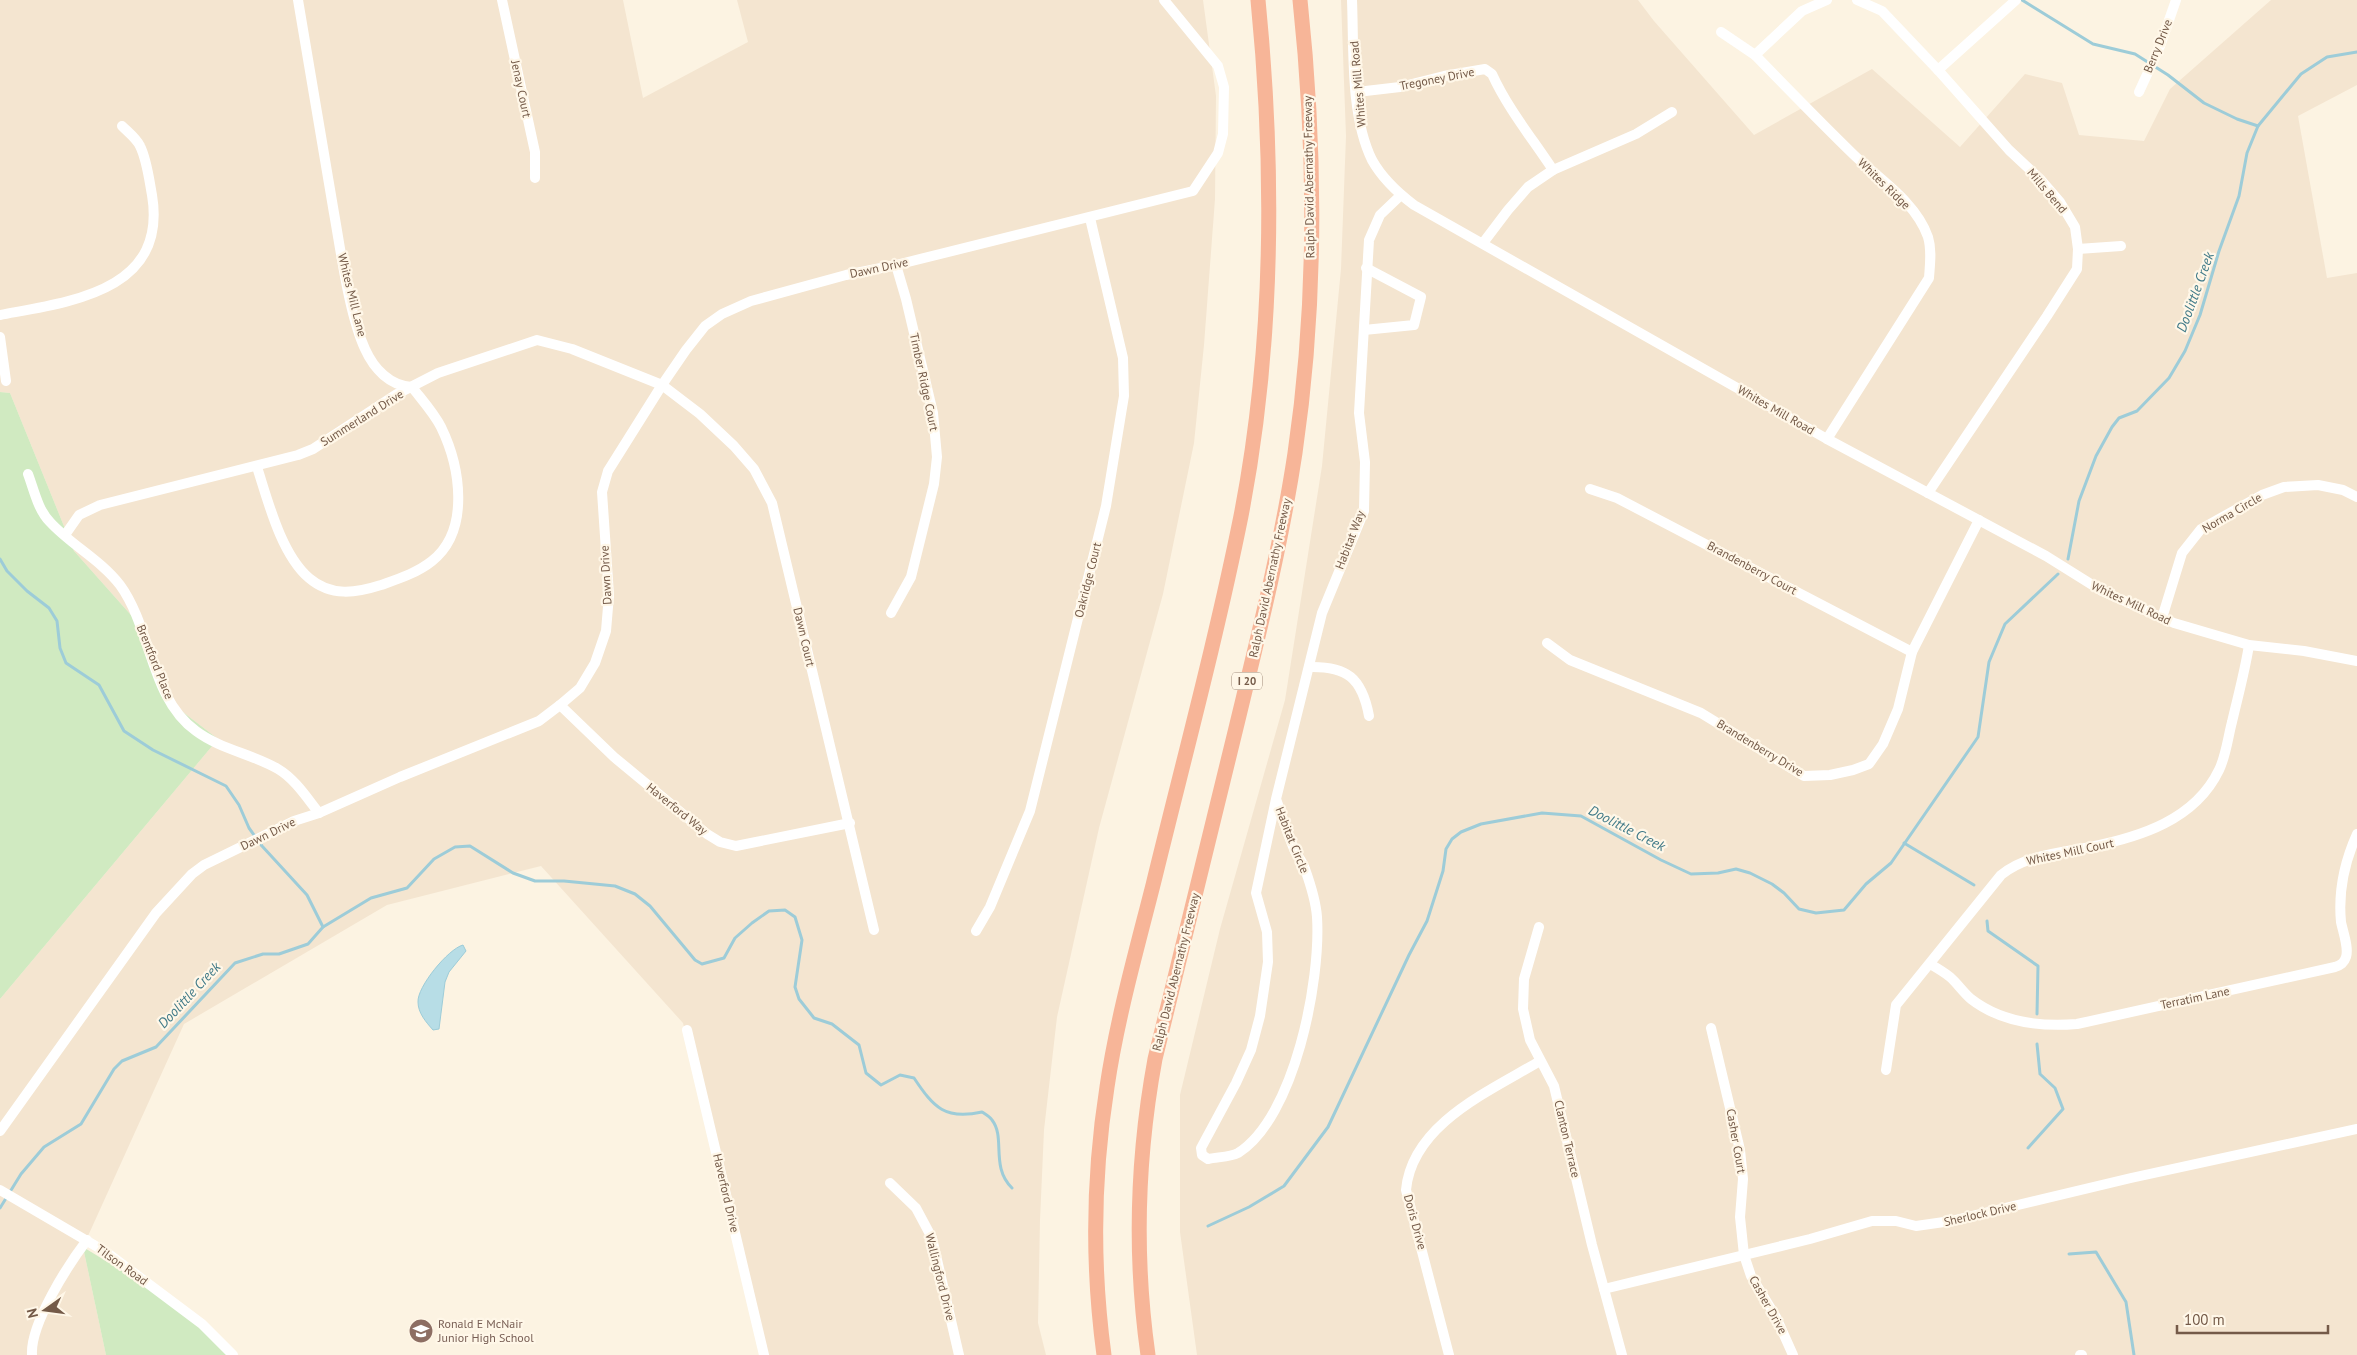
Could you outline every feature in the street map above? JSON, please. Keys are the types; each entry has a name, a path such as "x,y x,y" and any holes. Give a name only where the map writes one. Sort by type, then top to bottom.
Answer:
{"highway":[{"path":"1104,1355 1098,1310 1095,1219 1097,1174 1107,1084 1126,994 1241,516 1259,395 1266,310 1270,184 1268,115 1258,0"},
{"name":"Ralph David Abernathy Freeway","path":"1148,1355 1139,1272 1138,1223 1147,1102 1155,1059 1272,579 1294,460 1302,393 1311,274 1312,206 1309,108 1300,0"}],"street":[{"name":"Whites Mill Lane","path":"298,0 338,238 352,306 365,348 378,371 403,387 412,387"},
{"name":"Jenay Court","path":"502,0 534,152 535,178"},
{"name":"Dawn Drive","path":"0,1132 156,913 192,874 219,857 294,821 319,813 400,777 539,721 580,688 595,664 606,631 609,595 602,492 608,470 662,385 705,326 722,314 751,300 846,275 896,265 1194,191 1208,172 1218,153 1224,134 1226,105 1222,72 1164,0"},
{"name":"Whites Mill Road","path":"1352,0 1357,92 1360,121 1365,142 1381,174 1401,195 1414,205 1827,439 2046,556 2102,591 2162,618 2249,644 2304,651 2357,661"},
{"path":"1755,55 1802,11 1827,0"},
{"path":"1857,0 1882,11 1938,70 2016,0"},
{"name":"Berry Drive","path":"2139,92 2160,46 2176,0"},
{"name":"Whites Ridge","path":"1721,32 1755,55 1855,156 1899,196 1918,218 1927,236 1931,252 1929,278 1827,439"},
{"name":"Tregoney Drive","path":"1357,92 1400,86 1485,69 1492,74 1516,118 1534,140 1553,170"},
{"name":"Mills Bend","path":"1928,493 2067,284 2076,269 2078,249 2075,227 2060,202 2041,180 2009,150 1938,70"},
{"path":"1483,243 1528,187 1553,170 1636,134 1672,112"},
{"path":"0,316 85,298 122,279 138,262 154,229 152,200 140,145 122,126"},
{"name":"Habitat Way","path":"1276,799 1322,613 1364,511 1365,462 1359,413 1369,240 1373,226 1380,215 1401,195"},
{"name":"Oakridge Court","path":"976,931 990,907 1030,810 1106,506 1124,396 1123,358 1090,218"},
{"path":"2078,249 2121,246"},
{"name":"Timber Ridge Court","path":"891,613 911,577 934,484 937,457 933,414 896,265"},
{"path":"1364,330 1414,325 1421,296 1366,268"},
{"path":"0,337 6,381"},
{"name":"Summerland Drive","path":"65,534 80,515 100,505 257,467 313,449 397,394 438,373 537,340 572,349 662,385"},
{"name":"Dawn Court","path":"662,385 700,414 734,446 754,469 772,503 874,930"},
{"path":"257,467 281,535 298,567 310,580 333,591 349,593 369,589 412,573 432,560 444,548 455,524 458,494 451,451 440,426 412,387"},
{"name":"Brentford Place","path":"28,474 41,508 50,522 120,585 134,609 159,677 175,709 195,731 227,748 278,770 301,790 319,813"},
{"name":"Norma Circle","path":"2162,618 2182,553 2201,529 2262,495 2284,487 2318,485 2343,490 2357,497"},
{"name":"Brandenberry Court","path":"1590,489 1617,498 1912,652"},
{"name":"Brandenberry Drive","path":"1548,642 1570,660 1701,713 1804,776 1830,776 1869,764 1883,744 1898,709 1912,652 1979,520"},
{"name":"Whites Mill Court","path":"1886,1070 1896,1005 1972,908 2001,875 2013,865 2035,858 2133,838 2174,818 2197,799 2220,770 2245,670 2249,644"},
{"path":"1309,667 1340,669 1358,683 1365,697 1369,716"},
{"name":"Haverford Way","path":"560,705 614,757 707,834 720,842 736,846 850,824"},
{"name":"Habitat Circle","path":"1276,799 1294,850 1305,868 1316,916 1316,967 1310,1009 1282,1096 1260,1132 1237,1153 1208,1159 1202,1155 1201,1148 1251,1050 1260,1016 1268,962 1267,932 1256,893 1276,799"},
{"name":"Terratim Lane","path":"1930,964 1950,977 1971,998 1997,1014 2026,1023 2055,1026 2077,1024 2335,967 2343,964 2347,955 2340,894 2345,864 2357,834"},
{"name":"Clanton Terrace","path":"1539,927 1524,979 1523,1009 1530,1040 1554,1086 1622,1355"},
{"name":"Casher Court","path":"1711,1028 1740,1150 1743,1179 1740,1217 1744,1255"},
{"name":"Haverford Drive","path":"687,1030 764,1355"},
{"name":"Doris Drive","path":"1449,1355 1406,1190 1408,1175 1416,1154 1427,1138 1450,1117 1540,1061"},
{"name":"Sherlock Drive","path":"1604,1289 1872,1221 1896,1221 1916,1226 1951,1221 2131,1178 2357,1129"},
{"name":"Wallingford Drive","path":"890,1183 916,1208 932,1238 959,1355"},
{"name":"Tilson Road","path":"0,1190 106,1252 202,1324 233,1355"},
{"path":"32,1355 38,1324 76,1255 87,1240"},
{"name":"Casher Drive","path":"1744,1255 1751,1276 1776,1317 1793,1355"}],"shaded area":[{"path":"0,0 623,0 643,98 748,42 737,0 1203,0 1216,96 1215,199 1204,345 1194,443 1163,594 1099,828 1057,1017 1044,1130 1040,1220 1038,1323 1046,1355 766,1355 683,1023 541,866 387,905 184,1024 83,1247 106,1355 0,1355 0,999 218,739 166,699 138,623 74,551 10,393 0,392"},
{"path":"1341,0 1638,0 1654,21 1754,135 1872,69 1960,147 2025,74 2062,83 2079,135 2144,141 2170,89 2271,0 2357,0 2357,85 2298,116 2327,278 2357,273 2357,1355 1197,1355 1180,1232 1180,1095 1220,929 1285,700 1322,466 1341,269 1346,136"}],"green space":[{"path":"0,392 10,393 74,551 138,623 166,699 218,739 0,999"},
{"path":"83,1247 163,1296 235,1355 106,1355"}],"water":[{"path":"463,945 466,951 449,972 445,982 439,1029 433,1030 419,1010 419,995 434,969 449,953"}],"waterway":[{"path":"2022,0 2093,44 2135,54 2168,75 2204,103 2237,119 2258,126"},
{"name":"Doolittle Creek","path":"2068,559 2079,501 2096,456 2112,427 2119,418 2137,411 2169,378 2185,351 2200,315 2219,251 2239,196 2247,153 2258,126 2301,74 2327,57 2357,52"},
{"path":"0,559 7,571 27,591 49,608 57,621 60,648 66,663 99,685 124,731 153,750 226,786 239,805 249,828 262,846 307,895 323,927"},
{"name":"Doolittle Creek","path":"1208,1226 1249,1207 1284,1186 1328,1127 1427,921 1443,871 1446,849 1452,839 1461,832 1481,824 1542,813 1581,816 1661,860 1691,874 1718,873 1736,869 1750,873 1772,884 1784,893 1799,909 1816,913 1844,910 1866,884 1891,863 1978,737 1989,662 2005,624 2058,574"},
{"path":"1904,843 1974,885"},
{"name":"Doolittle Creek","path":"0,1208 21,1174 44,1147 81,1124 114,1069 122,1061 156,1047 235,963 263,954 279,954 308,944 323,927 371,898 407,888 434,859 455,847 470,846 513,873 535,881 564,881 615,886 635,894 650,906 695,960 702,964 724,958 735,938 769,911 785,910 795,917 802,940 795,987 799,999 814,1018 832,1024 859,1045 866,1073 881,1085 900,1075 914,1078 928,1097 949,1113 969,1114 982,1112 990,1118 996,1127 998,1135 1002,1171 1005,1180 1012,1188"},
{"path":"1987,921 1988,931 2038,966 2037,1014"},
{"path":"2028,1148 2063,1109 2055,1088 2040,1074 2037,1044"},
{"path":"2069,1254 2096,1252 2126,1302 2134,1355"}],"place":[{"name":"Ronald E McNair Junior High School","path":"421,1331"}]}
